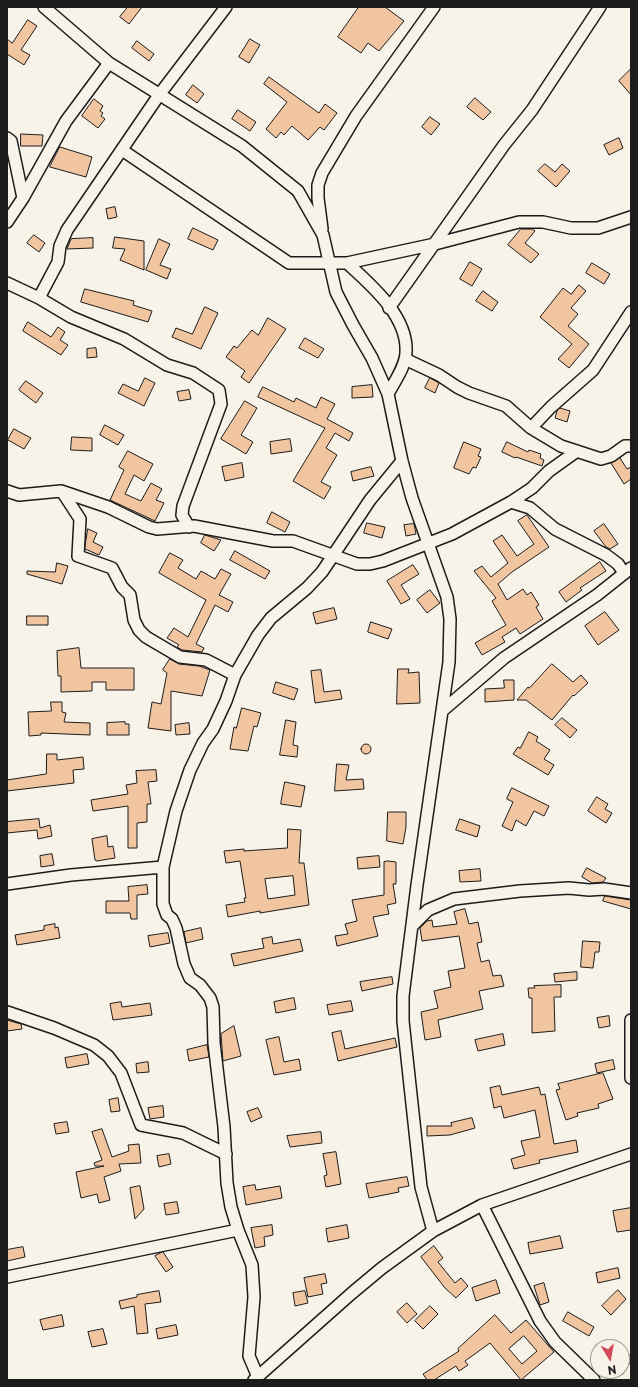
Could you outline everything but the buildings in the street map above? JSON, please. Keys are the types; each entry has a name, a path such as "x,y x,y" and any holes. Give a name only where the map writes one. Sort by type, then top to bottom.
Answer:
{"street":[{"path":"44,7 109,63 242,146 298,191 323,235"},
{"path":"39,298 58,262 60,246 67,230 159,95 226,7"},
{"path":"432,1231 421,1187 402,1021 412,926 449,662 450,619 447,597 412,498 402,461 388,394 372,358 353,326 336,292 323,235 318,198 318,185 322,173 356,116 434,7"},
{"path":"389,308 504,145 532,110 600,7"},
{"path":"7,222 23,198 66,121 109,63"},
{"path":"7,138 12,141 23,198"},
{"path":"122,150 289,263 347,263 435,244 519,222 543,222 571,228 598,228 631,217"},
{"path":"347,263 372,286 400,324 404,336 406,352 405,359 388,394"},
{"path":"7,283 39,298 71,317 124,339 167,365 194,373 219,390 221,404 183,506 182,515 189,526"},
{"path":"531,428 551,407 593,370 631,312"},
{"path":"405,359 439,375 457,388 506,406 531,428 561,446 594,458 607,459 625,446 631,446"},
{"path":"7,491 19,495 63,492 108,507 149,527 157,529 189,526 225,531 273,542 300,542 358,564 370,564 383,561 452,534 512,502 532,488 549,471 577,451"},
{"path":"402,461 370,500 334,555 307,588 272,618 258,635 234,675 226,701 213,729 202,743 190,770 176,811 163,867 163,904 167,914 172,919 176,928 184,964 190,978 200,985 210,998 212,1007 216,1074 226,1154 227,1183 238,1230 252,1265 254,1297 249,1356 256,1378 382,1268 432,1231 482,1205 631,1154"},
{"path":"63,492 80,519 78,556 112,568 122,587 130,595 134,620 139,630 156,644 180,657 206,660 234,675"},
{"path":"442,711 504,658 597,595 628,571 606,555 555,529 530,508 512,502"},
{"path":"7,884 72,875 163,867"},
{"path":"412,926 428,910 454,899 520,891 569,888 589,890 604,889 631,892"},
{"path":"7,1012 54,1028 94,1045 108,1056 121,1073 141,1125 183,1132 226,1154"},
{"path":"631,1020 631,1078"},
{"path":"482,1205 540,1321 555,1342 594,1380"},
{"path":"7,1276 238,1230"}]}
